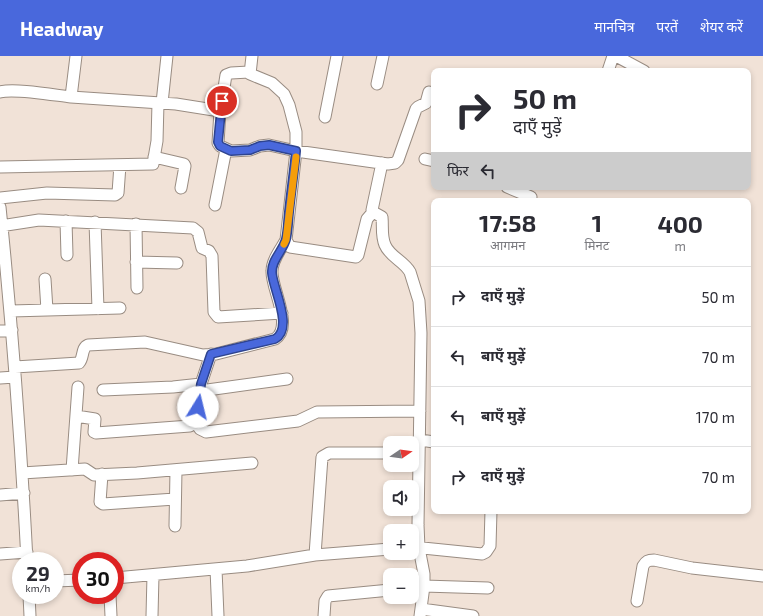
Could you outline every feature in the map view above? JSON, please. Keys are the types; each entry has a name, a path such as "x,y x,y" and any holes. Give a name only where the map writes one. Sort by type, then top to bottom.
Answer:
{"street":[{"path":"71,97 76,56"},
{"path":"0,167 153,164 167,56"},
{"path":"249,72 252,56"},
{"path":"325,117 337,56"},
{"path":"377,84 383,56"},
{"path":"609,68 614,56 638,68"},
{"path":"0,378 15,372 79,363 82,360 84,348 95,344 145,342 193,354 203,355 275,339 279,336 281,332 282,313 273,281 272,271 273,263 286,240 296,151 296,132 284,94 272,84 251,75 249,72 231,73 226,75 220,113 218,143 220,146 231,151 250,150 260,146 269,145 296,151 392,164 398,160 416,110 418,107 426,103 429,92"},
{"path":"0,92 18,91 71,97 176,104 220,111 220,113"},
{"path":"215,205 226,149"},
{"path":"154,158 184,164 185,166 181,188"},
{"path":"286,240 290,248 358,255 367,219 373,212 372,208 382,163"},
{"path":"0,198 46,193 115,195 118,193 120,165"},
{"path":"515,190 531,197"},
{"path":"0,207 11,311 27,552"},
{"path":"373,212 382,217 384,245 389,252 408,267 419,301 421,333 419,443"},
{"path":"1,225 39,220 193,228 198,232 202,248 209,251 212,256 214,312 218,317 282,313"},
{"path":"66,221 67,255"},
{"path":"95,222 98,309"},
{"path":"136,224 137,288"},
{"path":"136,262 177,263"},
{"path":"45,279 47,310"},
{"path":"11,311 120,308"},
{"path":"0,331 12,330"},
{"path":"76,416 95,419 94,432 96,433 190,426 195,422 201,388 211,354"},
{"path":"103,390 173,387 201,388 287,379"},
{"path":"72,470 78,387"},
{"path":"195,422 200,429 206,432 298,421 317,412 420,411"},
{"path":"420,440 431,442"},
{"path":"315,555 322,457 329,453 383,453"},
{"path":"22,473 85,469 94,475 176,470 252,463"},
{"path":"175,526 176,470"},
{"path":"417,472 418,524"},
{"path":"102,474 100,502 103,504 176,499"},
{"path":"0,495 24,493"},
{"path":"419,548 482,554 486,552 490,546 491,514"},
{"path":"124,577 247,566 315,555 383,550"},
{"path":"0,554 12,555"},
{"path":"419,558 424,574 421,613 473,616"},
{"path":"637,601 643,566 645,562 649,560 692,568 763,576"},
{"path":"216,569 218,616"},
{"path":"152,616 154,574"},
{"path":"419,587 488,588"},
{"path":"324,616 325,601 328,596 383,591"},
{"path":"29,604 30,616"},
{"path":"110,604 111,616"}],"slow traffic":[{"path":"284,244 286,240 296,157"}],"route":[{"path":"198,407 201,384 211,354 275,339 281,332 283,317 282,308 273,281 272,271 273,263 286,240 296,151 269,145 260,146 250,150 231,151 220,146 218,142 222,101"}]}
